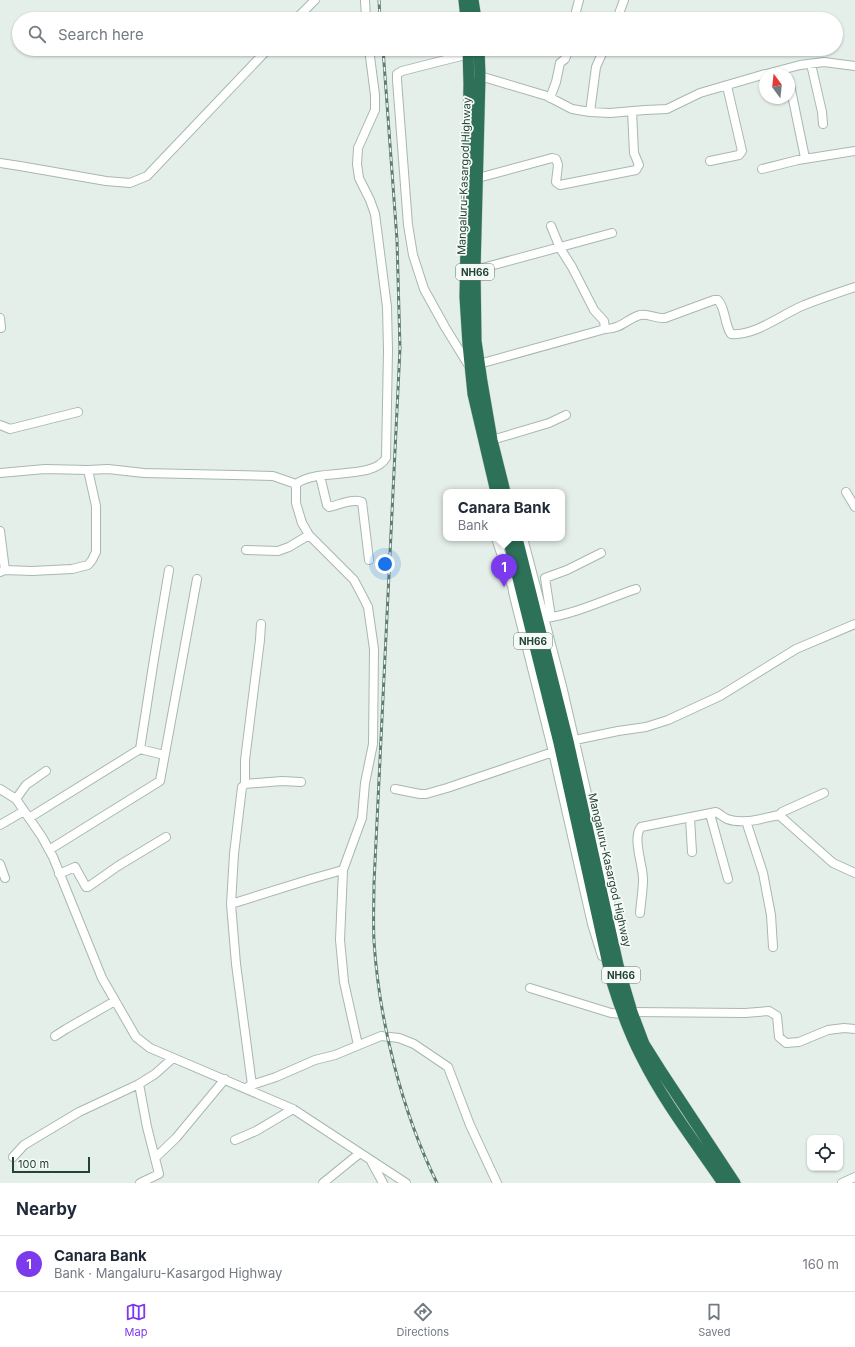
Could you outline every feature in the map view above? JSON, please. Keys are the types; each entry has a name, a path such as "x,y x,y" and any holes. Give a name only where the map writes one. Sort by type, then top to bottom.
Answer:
{"highway":[{"path":"464,0 465,12"},
{"path":"474,0 475,12"},
{"name":"Mangaluru-Kasargod Highway","path":"472,56 465,297 474,365 476,408 495,489"},
{"name":"Mangaluru-Kasargod Highway","path":"474,56 480,76 475,270 476,342 474,365 504,489"},
{"name":"Mangaluru-Kasargod Highway","path":"509,541 561,744"},
{"name":"Mangaluru-Kasargod Highway","path":"518,541 561,744 613,966 627,1013 642,1059 658,1086 723,1183"},
{"name":"Mangaluru-Kasargod Highway","path":"627,1013 661,1071 735,1183"}],"street":[{"path":"303,12 315,0"},
{"path":"365,0 366,12"},
{"path":"576,12 580,0"},
{"path":"620,12 624,0"},
{"path":"0,163 106,181 130,183 147,176 261,56"},
{"path":"0,473 45,469 108,469 144,473 273,476 296,484 305,479 364,471 383,464 387,451 387,307 375,214 359,178 356,164 358,148 375,110 375,95 370,56"},
{"path":"452,56 402,71 397,74 397,80 408,225 413,255 424,289 445,327 474,365 605,328 612,329 645,314 658,318 665,318 697,305 718,300 721,303 727,326 731,334 744,333 753,331 805,305 855,287"},
{"path":"550,98 556,82 560,63 565,59 566,56"},
{"path":"590,112 596,67 601,56"},
{"path":"793,68 800,65 824,62 855,66"},
{"path":"811,64 824,124"},
{"path":"480,76 550,98 572,109 610,113 667,109 700,93 759,76"},
{"path":"710,161 739,155 742,151 727,86"},
{"path":"794,104 806,158"},
{"path":"478,178 552,158 556,159 558,162 556,182 560,185 636,170 639,166 634,153 632,111"},
{"path":"762,169 806,158 855,150"},
{"path":"551,226 560,248 572,267 594,310 604,321 605,328"},
{"path":"475,270 612,234"},
{"path":"0,318 1,328"},
{"path":"0,425 10,429 78,412"},
{"path":"492,440 549,423 566,415"},
{"path":"0,531 2,571 72,569 88,565 96,552 96,506 88,470"},
{"path":"320,476 327,506 329,507 358,500 362,502 369,560"},
{"path":"502,479 507,489"},
{"path":"296,484 296,503 302,523 309,535 354,580 360,591 368,608 374,649 373,744 365,783 362,818 343,870 340,940 344,982 358,1045"},
{"path":"846,492 855,507"},
{"path":"246,550 278,551 289,547 309,535"},
{"path":"497,541 561,744 600,850 619,950 613,966"},
{"path":"524,541 548,618 562,686 561,744"},
{"path":"548,618 545,578 567,570 601,553"},
{"path":"140,749 170,570"},
{"path":"512,585 516,572"},
{"path":"49,850 160,781 197,579"},
{"path":"548,618 592,606 617,595 636,589"},
{"path":"252,1085 236,964 231,904 235,846 242,787 245,784 245,760 261,624"},
{"path":"396,789 426,794 447,788 561,744 618,731 646,727 668,720 720,696 796,649 855,624"},
{"path":"29,818 140,749 164,755"},
{"path":"16,799 26,785 46,771"},
{"path":"245,784 282,781 301,782"},
{"path":"0,788 16,799 42,837 49,850 102,978 136,1037 150,1048 293,1109 406,1183"},
{"path":"640,913 643,877 638,846 638,830 641,827 716,812 729,820 746,821 779,815 782,812 824,793"},
{"path":"0,825 24,810"},
{"path":"710,814 728,879"},
{"path":"779,815 833,863 855,873"},
{"path":"690,818 692,852"},
{"path":"746,821 763,873 771,915 773,947"},
{"path":"59,874 75,868 86,887 88,887 118,866 166,837"},
{"path":"0,864 5,878"},
{"path":"231,904 343,870"},
{"path":"530,988 611,1013 745,1013 769,1011 777,1016 779,1036 786,1043 799,1042 828,1030 844,1028 855,1029"},
{"path":"56,1036 115,1001"},
{"path":"240,1087 252,1085 315,1060 335,1055 381,1036 399,1038 414,1044 448,1067 470,1125 497,1183"},
{"path":"13,1157 24,1145 79,1112 139,1084 173,1058"},
{"path":"155,1158 176,1138 225,1079"},
{"path":"139,1084 147,1127 159,1174 140,1183"},
{"path":"235,1140 256,1131 293,1109"},
{"path":"323,1183 360,1153"},
{"path":"370,1159 383,1183"},
{"path":"842,1183 855,1177"}],"railway":[{"path":"379,0 380,12"},
{"path":"384,56 397,240 400,348 374,883 374,941 381,1003 394,1065 413,1126 437,1183"}],"place":[{"name":"Canara Bank","path":"504,587"}]}
